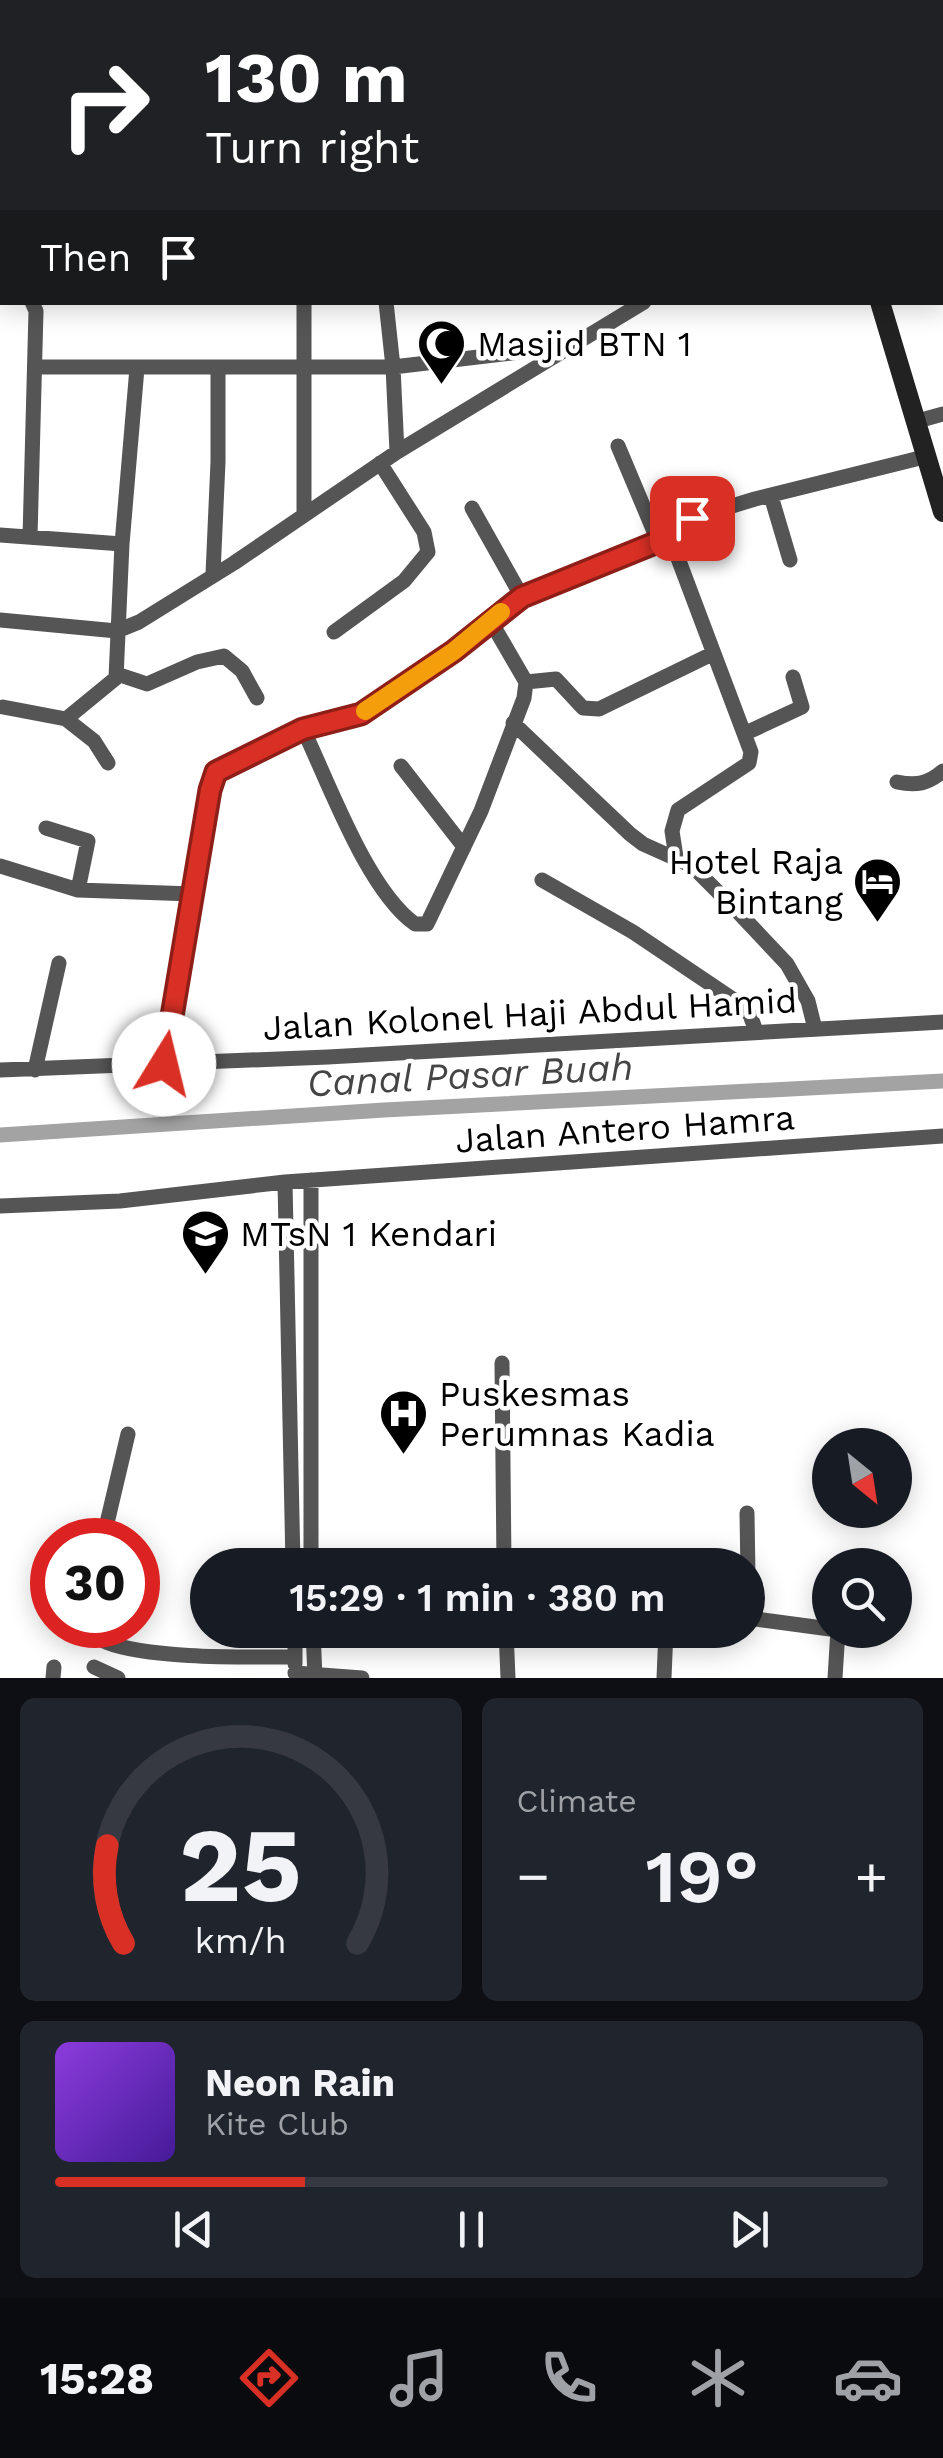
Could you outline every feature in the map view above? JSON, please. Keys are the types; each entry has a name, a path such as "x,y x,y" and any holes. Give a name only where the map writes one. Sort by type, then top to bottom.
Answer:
{"street":[{"path":"30,537 36,367 33,305"},
{"path":"304,305 304,514"},
{"path":"386,305 394,367 397,452"},
{"path":"0,620 117,630 139,622 380,462 639,305"},
{"path":"881,305 943,512"},
{"path":"36,367 394,367 568,346"},
{"path":"66,719 117,674 122,544 137,368"},
{"path":"212,574 218,368"},
{"path":"914,422 943,414"},
{"path":"618,446 664,539 751,752 748,763 678,810 672,831 676,857"},
{"path":"164,1064 210,790 221,767 303,729 361,714 454,651 522,597 664,539 692,518 924,457"},
{"path":"334,632 404,581 428,552 424,532 380,462"},
{"path":"772,496 790,560"},
{"path":"472,508 522,597"},
{"path":"0,534 122,544"},
{"path":"303,729 348,828 391,902 422,926 430,920 481,810 524,698 526,682 490,620"},
{"path":"526,682 556,679 583,708 599,709 712,654"},
{"path":"117,674 147,684 197,662 224,656 242,671 256,698"},
{"path":"746,733 803,705 793,677"},
{"path":"3,707 66,719 94,741 108,763"},
{"path":"513,723 630,834 643,844 676,857 709,881 786,964 808,1001 815,1028"},
{"path":"402,766 464,846"},
{"path":"897,782 913,786 926,783 943,770"},
{"path":"46,828 88,841 78,890"},
{"path":"0,866 78,890 193,894"},
{"path":"542,880 633,932 736,1002 750,1015 756,1031"},
{"path":"36,1070 60,963"},
{"name":"Jalan Kolonel Haji Abdul Hamid","path":"0,1070 943,1022"},
{"name":"Jalan Antero Hamra","path":"0,1206 120,1201 285,1182 943,1136"},
{"path":"311,1180 311,1548"},
{"path":"285,1182 293,1548"},
{"path":"502,1363 504,1548"},
{"path":"108,1518 128,1434"},
{"path":"747,1514 748,1548"},
{"path":"765,1620 812,1627"},
{"path":"135,1648 295,1669 314,1676 362,1678"},
{"path":"313,1648 314,1676"},
{"path":"507,1648 508,1678"},
{"path":"664,1678 665,1648"},
{"path":"835,1678 836,1648"},
{"path":"94,1668 118,1678"}],"waterway":[{"name":"Canal Pasar Buah","path":"0,1135 384,1110 943,1081"}],"slow traffic":[{"path":"365,711 454,651 501,612"}],"place":[{"name":"Masjid BTN 1","path":"442,386"},
{"name":"Hotel Raja Bintang","path":"878,924"},
{"name":"MTsN 1 Kendari","path":"205,1276"},
{"name":"Puskesmas Perumnas Kadia","path":"404,1456"}],"route":[{"path":"164,1064 216,772 303,729 361,714 454,651 522,597 670,537 692,518"}]}
